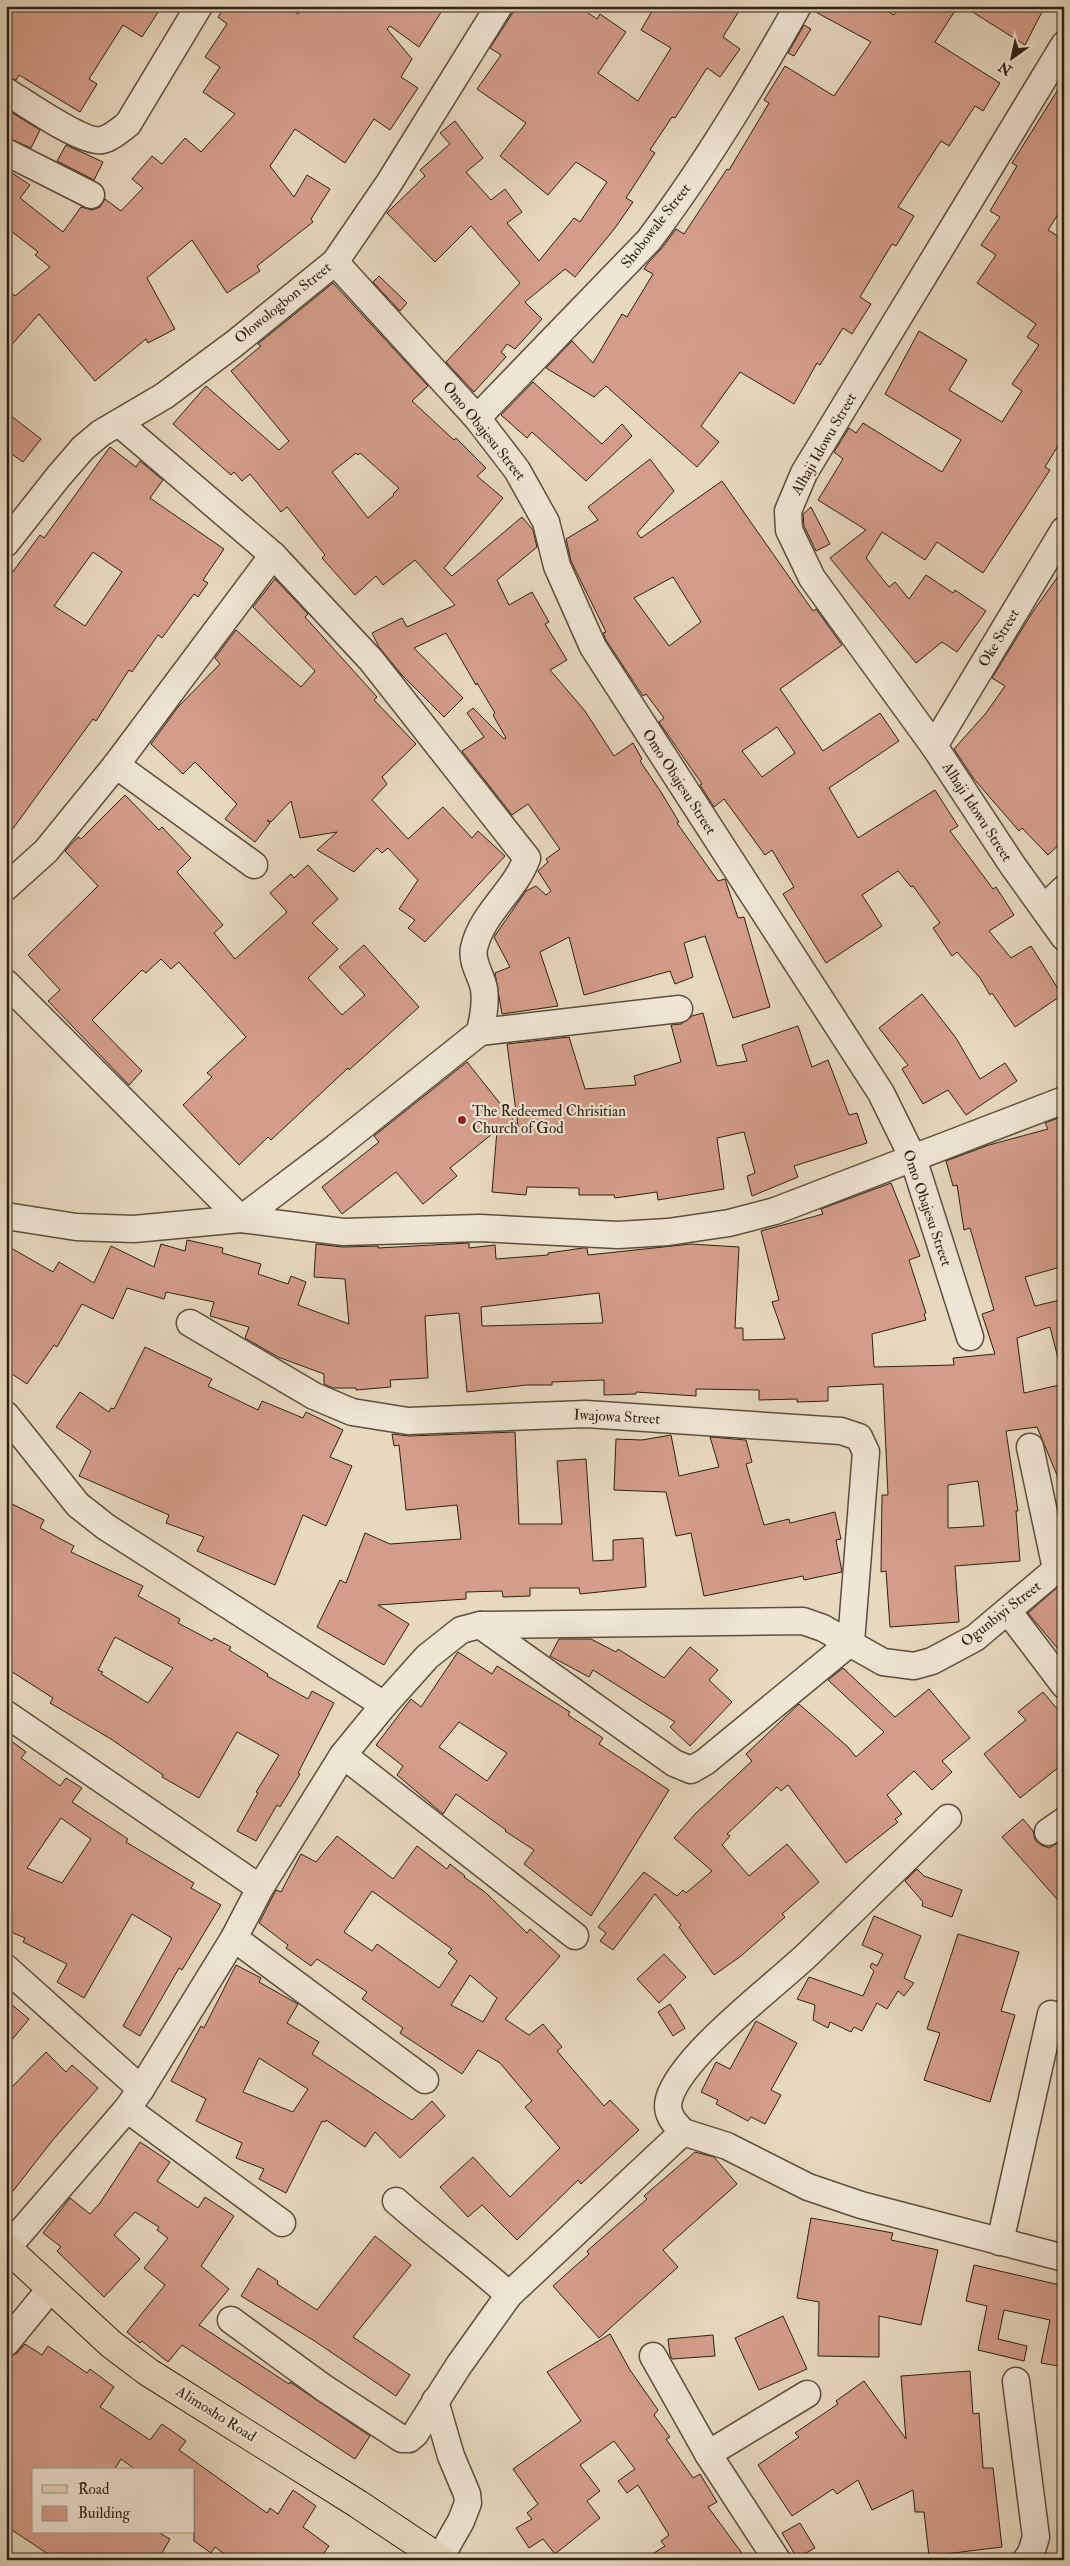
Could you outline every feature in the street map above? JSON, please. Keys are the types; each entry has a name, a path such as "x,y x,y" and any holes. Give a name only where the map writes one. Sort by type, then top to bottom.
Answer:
{"main road":[{"name":"Alimosho Road","path":"7,2248 111,2344 148,2372 358,2504 441,2559"}],"street":[{"path":"6,91 83,137 100,141 116,134 128,124 199,6"},
{"name":"Olowologbon Street","path":"6,544 58,477 84,448 101,434 164,396 226,350 335,262 389,184 499,6"},
{"name":"Shobowale Street","path":"477,418 649,240 673,208 735,112 798,6"},
{"name":"Alhaji Idowu Street","path":"1064,45 804,473 788,511 790,530 812,578 934,746 1013,866 1064,936"},
{"path":"6,152 91,195"},
{"name":"Omo Obajesu Street","path":"335,262 477,418 517,470 534,497 546,522 557,566 593,647 881,1093 913,1158 970,1337"},
{"path":"120,424 273,555 371,660 527,858 524,867 496,905 480,933 474,950 475,966 484,989 485,1009 480,1032"},
{"name":"Oke Street","path":"934,746 1064,530"},
{"path":"6,887 46,851 116,765 273,555"},
{"path":"116,765 254,865"},
{"path":"1044,908 1064,889"},
{"path":"6,983 241,1219"},
{"path":"241,1219 480,1032 680,1009"},
{"path":"6,1216 76,1227 134,1229 241,1219 342,1232 471,1228 618,1234 668,1232 729,1223 775,1211 1064,1100"},
{"name":"Iwajowa Street","path":"190,1323 314,1396 352,1412 408,1421 586,1414 841,1431 859,1437 866,1452 851,1642"},
{"path":"6,1415 78,1506 106,1527 384,1704"},
{"path":"1030,1447 1060,1566"},
{"name":"Ogunbiyi Street","path":"7,2248 134,2099 234,1938 260,1888 343,1755 384,1704 442,1643 461,1630 480,1625 803,1621 823,1628 851,1642 883,1662 914,1666 932,1661 975,1638 1060,1566"},
{"path":"1008,1611 1064,1685"},
{"path":"480,1625 674,1763 691,1770 705,1762 851,1642"},
{"path":"6,1714 260,1888"},
{"path":"343,1755 575,1936"},
{"path":"948,1818 806,1956 730,2024 693,2061 669,2098 668,2109 673,2121 683,2132 727,2146 808,2187 861,2205 1064,2258"},
{"path":"234,1938 425,2080"},
{"path":"6,1968 134,2099 282,2223"},
{"path":"1000,2242 1050,2014"},
{"path":"232,2320 324,2388 402,2439 409,2439 415,2434 435,2401 509,2295 683,2132"},
{"path":"396,2201 509,2295"},
{"path":"6,2342 51,2288"},
{"path":"652,2356 708,2454 778,2560"},
{"path":"1016,2381 1036,2537 1031,2553 1026,2560"},
{"path":"708,2454 807,2394"},
{"path":"435,2401 451,2456 468,2503 461,2521 441,2559"}],"building":[{"path":"6,6 162,6 142,37 123,25 89,79 97,84 80,112 19,75 16,80 6,76"},
{"path":"225,6 286,6 298,14 303,6 445,6 419,47 390,26 387,29 412,59 401,77 418,88 390,130 374,119 345,163 295,129 270,166 294,197 307,175 330,189 311,219 313,222 257,266 260,271 227,293 192,240 147,278 175,329 148,343 146,339 95,381 39,314 6,351 6,288 15,296 50,267 35,255 38,252 6,227 6,169 30,185 20,198 63,232 81,207 92,210 100,207 105,199 121,211 143,188 132,179 152,156 162,164 185,138 201,152 235,114 203,92 220,67 205,57 227,24 218,17"},
{"path":"514,6 578,6 597,19 600,14 626,32 598,73 638,101 671,48 641,30 655,6 742,6 723,37 740,49 720,77 707,68 675,118 672,117 650,150 655,153 626,198 633,202 615,228 575,277 565,269 525,302 542,319 515,349 507,344 501,352 506,357 474,392 446,362 520,283 471,226 435,262 387,213 425,176 420,170 450,144 440,133 455,121 483,158 466,172 491,200 505,189 522,212 507,223 539,261 574,218 580,222 607,182 576,162 548,195 500,156 526,123 477,89 501,55 490,48 512,14"},
{"path":"813,6 878,6 894,15 900,6 958,6 935,42 1000,83 983,111 975,106 949,146 941,141 898,207 914,216 896,246 892,244 860,297 871,304 852,334 843,328 820,365 817,363 794,404 740,372 701,426 719,442 697,467 606,386 594,397 546,368 572,341 593,363 622,314 627,317 653,274 644,269 648,263 676,229 684,234 727,169 729,170 769,103 764,100 785,66 834,96 871,42 812,10"},
{"path":"963,6 1045,6 1025,45"},
{"path":"804,25 811,29 794,56 788,53"},
{"path":"1064,80 1064,205 1048,230 1064,240 1064,436 1045,467 1050,470 983,573 937,542 925,560 882,532 866,558 889,587 895,582 909,599 926,575 953,593 955,590 986,611 957,652 942,642 916,663 830,558 866,530 818,500 843,459 834,452 849,428 856,433 863,423 942,472 961,440 885,394 919,331 967,360 949,390 1002,422 1022,391 1012,384 1039,345 1027,337 1036,324 977,283 996,255 981,245 1000,217 990,211 1017,166 1012,163"},
{"path":"6,109 40,130 31,148 6,137"},
{"path":"66,145 103,162 94,180 57,161"},
{"path":"379,276 407,303 400,311 373,282"},
{"path":"333,283 428,386 412,401 454,440 456,438 486,468 477,476 503,498 444,568 452,576 522,517 533,530 537,547 497,580 509,605 532,592 549,622 545,624 567,660 550,670 585,711 614,756 633,743 642,759 640,761 679,822 677,823 718,881 725,879 738,918 744,917 770,1007 733,1018 705,936 684,943 693,977 675,984 670,971 584,995 569,937 540,952 558,1006 502,1014 495,973 510,967 494,937 526,891 536,886 546,895 551,891 538,871 548,862 546,859 560,849 528,804 512,815 462,751 484,737 467,713 473,708 504,739 506,738 493,715 495,713 477,683 476,685 446,633 414,648 463,698 444,717 401,674 379,647 372,633 402,618 407,627 455,605 415,560 383,585 376,576 355,595 322,558 325,555 287,507 281,512 250,474 242,481 234,472 231,475 173,424 206,386 279,450 289,441 231,371 261,346 258,344","holes":["356,453 358,455 360,453 399,488 394,495 368,518 332,472"]},
{"path":"533,382 602,444 622,424 632,436 586,481 532,432 527,438 501,415"},
{"path":"6,412 41,439 23,462 6,450"},
{"path":"110,447 136,467 140,461 163,480 150,498 224,549 203,580 208,583 198,597 194,594 162,638 158,635 132,672 129,670 96,721 93,719 6,838 6,581 40,535 44,538","holes":["93,552 122,572 85,626 54,606"]},
{"path":"650,459 674,491 637,533 641,538 722,481 813,611 816,609 842,645 780,689 823,751 880,713 899,741 829,788 858,838 935,790 958,826 950,831 993,889 996,887 1014,915 989,931 1011,958 1031,946 1062,995 1015,1027 992,993 990,995 980,978 957,952 952,956 933,928 940,923 913,886 911,887 898,871 862,895 882,926 826,963 783,894 794,887 772,850 765,855 724,799 714,807 700,785 702,784 659,722 664,718 646,694 643,696 606,640 603,633 606,632 571,561 566,539 598,520 588,507","holes":["673,577 701,622 669,646 634,598","777,727 795,753 762,777 742,751"]},
{"path":"811,507 830,544 816,551 804,526 803,514"},
{"path":"1064,568 1064,840 1048,855 1022,828 1019,831 974,779 954,749 986,713 1005,686 992,678 1032,613"},
{"path":"275,579 308,614 305,617 377,697 374,700 416,744 382,777 387,784 372,800 408,839 443,807 472,838 478,831 505,856 425,942 408,928 415,920 399,909 418,880 388,848 382,853 377,848 354,872 317,850 337,832 300,838 291,801 271,822 267,820 270,823 255,842 225,819 237,804 195,762 183,774 151,744 178,707 220,664 215,658 236,630 301,687 315,671 253,607"},
{"path":"125,795 159,830 162,827 191,858 177,872 223,925 214,933 235,959 287,912 270,893 291,874 294,878 308,865 338,899 312,923 338,949 308,978 342,1015 365,995 339,967 364,945 419,1007 349,1070 348,1068 271,1140 268,1137 239,1165 183,1105 212,1077 207,1073 246,1037 179,962 171,969 161,959 146,973 142,970 92,1020 142,1071 129,1085 48,1001 60,990 28,955 98,886 65,851 78,837 81,839"},
{"path":"922,994 956,1038 980,1079 1005,1063 1017,1081 966,1115 948,1090 923,1104 902,1069 908,1065 879,1028"},
{"path":"703,1013 717,1066 747,1061 742,1045 798,1026 812,1067 828,1060 849,1115 857,1113 867,1143 794,1166 798,1177 752,1196 747,1176 755,1173 744,1132 717,1138 724,1189 658,1200 657,1192 615,1198 614,1195 579,1195 579,1188 527,1187 526,1195 492,1192 497,1130 450,1168 457,1176 423,1204 396,1172 342,1214 322,1187 379,1142 374,1136 467,1062 518,1126 507,1044 569,1037 585,1089 636,1085 634,1076 681,1062 671,1025 681,1024 692,1016"},
{"path":"1064,1116 1064,1266 1025,1277 1035,1306 1064,1299 1064,1357 1058,1358 1050,1327 1017,1338 1024,1393 1064,1384 1064,1492 1037,1427 1006,1431 1018,1511 1016,1511 1020,1561 955,1566 959,1622 890,1627 886,1571 881,1572 882,1495 888,1495 883,1384 828,1387 828,1401 797,1402 797,1399 759,1400 759,1390 696,1389 696,1396 636,1392 636,1394 604,1395 604,1380 552,1382 552,1385 526,1385 467,1392 459,1313 425,1316 428,1378 390,1380 391,1387 356,1390 356,1388 333,1388 324,1384 324,1374 278,1357 245,1338 249,1327 210,1316 214,1302 166,1292 164,1299 127,1288 113,1319 82,1304 57,1347 54,1345 27,1384 6,1370 6,1257 11,1248 53,1272 59,1262 94,1283 111,1246 154,1267 161,1244 185,1251 187,1240 223,1248 222,1253 261,1264 258,1274 288,1284 291,1276 306,1282 298,1305 349,1324 345,1279 314,1277 316,1244 343,1247 378,1246 378,1248 469,1243 469,1248 495,1245 496,1259 548,1255 548,1253 583,1248 587,1248 588,1255 691,1244 739,1247 735,1328 743,1328 743,1340 785,1339 772,1302 779,1300 761,1231 823,1214 821,1209 891,1183 920,1256 909,1260 926,1313 924,1314 926,1320 872,1334 874,1367 954,1365 953,1358 995,1354 982,1314 994,1310 970,1228 964,1230 957,1185 953,1186 946,1161 989,1145 1048,1129 1045,1123","holes":["599,1293 603,1323 482,1326 481,1307","978,1481 984,1526 948,1528 948,1485"]},
{"path":"145,1347 212,1379 208,1386 258,1410 262,1401 303,1418 306,1412 343,1430 330,1457 352,1466 326,1526 303,1515 275,1585 197,1551 204,1537 166,1523 169,1515 79,1476 91,1451 56,1427 80,1392 109,1412 111,1408 114,1409"},
{"path":"515,1432 519,1524 562,1524 557,1461 586,1459 593,1561 613,1560 613,1540 643,1538 646,1587 580,1594 579,1588 530,1588 530,1596 503,1597 502,1591 466,1592 466,1599 378,1605 409,1624 384,1665 317,1627 340,1580 346,1583 365,1533 390,1544 461,1539 457,1505 406,1510 399,1445 394,1446 392,1434 409,1436"},
{"path":"671,1435 679,1476 719,1467 710,1437 746,1440 752,1462 746,1464 764,1525 789,1519 790,1523 835,1512 841,1539 836,1540 842,1572 804,1580 803,1576 704,1596 691,1533 676,1536 666,1492 614,1490 616,1439 642,1440"},
{"path":"6,1501 44,1520 40,1528 74,1546 71,1552 143,1586 138,1596 180,1619 178,1623 212,1641 214,1638 231,1647 229,1650 268,1674 267,1676 308,1699 312,1691 334,1703 298,1773 300,1774 280,1807 277,1805 256,1841 237,1831 258,1793 256,1792 279,1755 237,1732 199,1798 162,1777 163,1775 111,1739 50,1703 53,1698 6,1668","holes":["115,1637 173,1668 148,1703 101,1674 103,1672 98,1670"]},
{"path":"1059,1586 1064,1591 1064,1656 1028,1613"},
{"path":"559,1639 591,1639 616,1652 618,1649 664,1678 690,1647 718,1670 709,1680 732,1702 690,1746 670,1727 675,1722 593,1670 589,1677 550,1656"},
{"path":"458,1652 492,1674 497,1666 570,1712 568,1715 603,1738 599,1744 669,1790 591,1916 524,1864 534,1850 456,1794 443,1814 397,1775 403,1766 376,1745 411,1699 421,1707","holes":["459,1722 507,1753 487,1781 439,1747"]},
{"path":"843,1668 895,1717 929,1689 970,1738 942,1761 952,1772 932,1790 914,1771 887,1795 902,1814 895,1819 898,1822 846,1863 788,1785 781,1791 777,1787 727,1834 730,1836 722,1845 749,1876 787,1844 819,1882 782,1914 785,1917 741,1956 714,1975 679,1927 681,1925 655,1894 613,1950 600,1941 606,1933 598,1927 644,1872 677,1896 683,1890 686,1893 712,1871 674,1838 696,1813 752,1761 746,1754 799,1704 848,1747 856,1757 884,1732 828,1680"},
{"path":"1043,1692 1064,1717 1064,1763 1020,1798 984,1754 1026,1720 1018,1712"},
{"path":"6,1737 26,1752 21,1758 60,1786 66,1778 82,1788 72,1802 128,1839 126,1842 194,1883 191,1888 221,1905 182,1970 179,1968 140,2036 123,2026 172,1938 132,1914 84,1998 57,1982 67,1964 23,1942 25,1938 6,1930","holes":["61,1818 91,1839 62,1883 27,1868"]},
{"path":"1023,1819 1033,1831 1035,1840 1041,1845 1049,1848 1064,1839 1064,1907 1002,1837"},
{"path":"337,1836 393,1879 417,1846 447,1869 450,1864 485,1892 527,1933 530,1929 560,1956 505,2019 529,2035 543,2024 562,2047 557,2051 604,2106 610,2100 639,2130 581,2184 578,2180 517,2240 482,2205 468,2217 440,2187 473,2157 510,2197 560,2148 525,2107 532,2101 500,2063 478,2050 462,2074 400,2033 403,2028 362,1999 367,1992 317,1959 311,1966 286,1948 288,1945 259,1923 276,1890 281,1892 301,1854 316,1862","holes":["372,1891 452,1949 448,1953 457,1961 439,1988 377,1944 372,1951 344,1932","470,1975 497,1998 483,2022 451,2005"]},
{"path":"917,1869 924,1876 962,1890 952,1917 922,1906 923,1902 905,1881"},
{"path":"874,1916 921,1936 904,1978 914,1983 904,1996 898,1991 887,2009 877,2003 862,2031 854,2027 851,2032 830,2022 828,2028 813,2020 815,2005 797,1999 809,1977 863,1996 874,1971 870,1967 872,1963 877,1966 883,1954 862,1945"},
{"path":"958,1934 1019,1952 1001,2011 1015,2015 990,2102 924,2080 940,2033 927,2029"},
{"path":"664,1954 686,1977 659,2003 637,1979"},
{"path":"236,1965 261,1978 259,1982 298,2004 287,2023 319,2042 312,2054 412,2120 432,2101 445,2116 400,2158 375,2132 365,2147 326,2120 325,2122 322,2121 286,2193 259,2179 264,2169 236,2158 242,2143 196,2121 206,2099 171,2081 201,2026 204,2028","holes":["259,2058 308,2089 293,2112 243,2092"]},
{"path":"6,2000 29,2019 6,2047"},
{"path":"670,2004 685,2028 673,2036 658,2012"},
{"path":"756,2021 797,2043 771,2090 781,2095 765,2124 751,2117 748,2121 716,2104 718,2100 701,2092 716,2062 730,2069"},
{"path":"46,2052 66,2072 72,2065 98,2088 52,2141 6,2200 6,2093"},
{"path":"140,2142 170,2162 157,2181 198,2208 205,2197 234,2216 201,2266 229,2289 199,2325 289,2384 290,2382 370,2436 355,2459 182,2345 168,2362 142,2341 140,2343 127,2332 165,2285 144,2268 168,2238 157,2230 159,2227 135,2212 114,2235 140,2259 104,2297 57,2251 61,2247 43,2233 70,2198 90,2214 100,2203"},
{"path":"695,2152 714,2157 737,2184 663,2250 678,2267 599,2338 553,2286 589,2254 587,2251 647,2199 644,2196"},
{"path":"811,2218 893,2233 891,2240 938,2250 921,2325 879,2316 879,2357 818,2356 819,2302 797,2298"},
{"path":"375,2236 411,2265 353,2337 410,2375 396,2396 313,2340 241,2296 258,2268 278,2281 277,2284 317,2310"},
{"path":"974,2265 1064,2286 1064,2367 1041,2363 1050,2320 1004,2310 998,2339 1027,2346 1024,2361 978,2350 987,2306 966,2301"},
{"path":"783,2316 807,2369 759,2390 735,2338"},
{"path":"610,2334 630,2370 658,2410 654,2415 670,2437 666,2439 693,2478 700,2474 717,2502 708,2507 747,2560 643,2560 665,2546 661,2541 669,2535 638,2485 627,2493 618,2481 635,2469 614,2441 580,2465 600,2491 587,2501 600,2518 555,2554 543,2539 529,2548 516,2528 532,2519 527,2513 538,2504 513,2469 581,2421 547,2372"},
{"path":"713,2335 715,2356 672,2359 668,2339"},
{"path":"25,2344 42,2355 48,2346 87,2373 90,2369 114,2387 100,2407 150,2440 162,2424 186,2441 179,2450 267,2513 270,2508 278,2514 293,2490 316,2506 303,2527 329,2546 319,2560 232,2560 215,2547 211,2553 194,2541 195,2468 133,2468 121,2459 115,2468 32,2468 32,2534 161,2534 170,2539 158,2560 57,2560 6,2526 6,2358 17,2353"},
{"path":"970,2371 973,2414 979,2413 983,2468 993,2468 1002,2547 929,2556 924,2512 915,2512 913,2490 872,2510 858,2480 837,2494 833,2489 792,2516 758,2465 799,2437 795,2433 838,2404 836,2401 864,2381 906,2439 901,2376"},
{"path":"800,2523 815,2548 797,2558 782,2533"}],"place":[{"name":"The Redeemed Chrisitian Church of God","path":"462,1120"}]}
